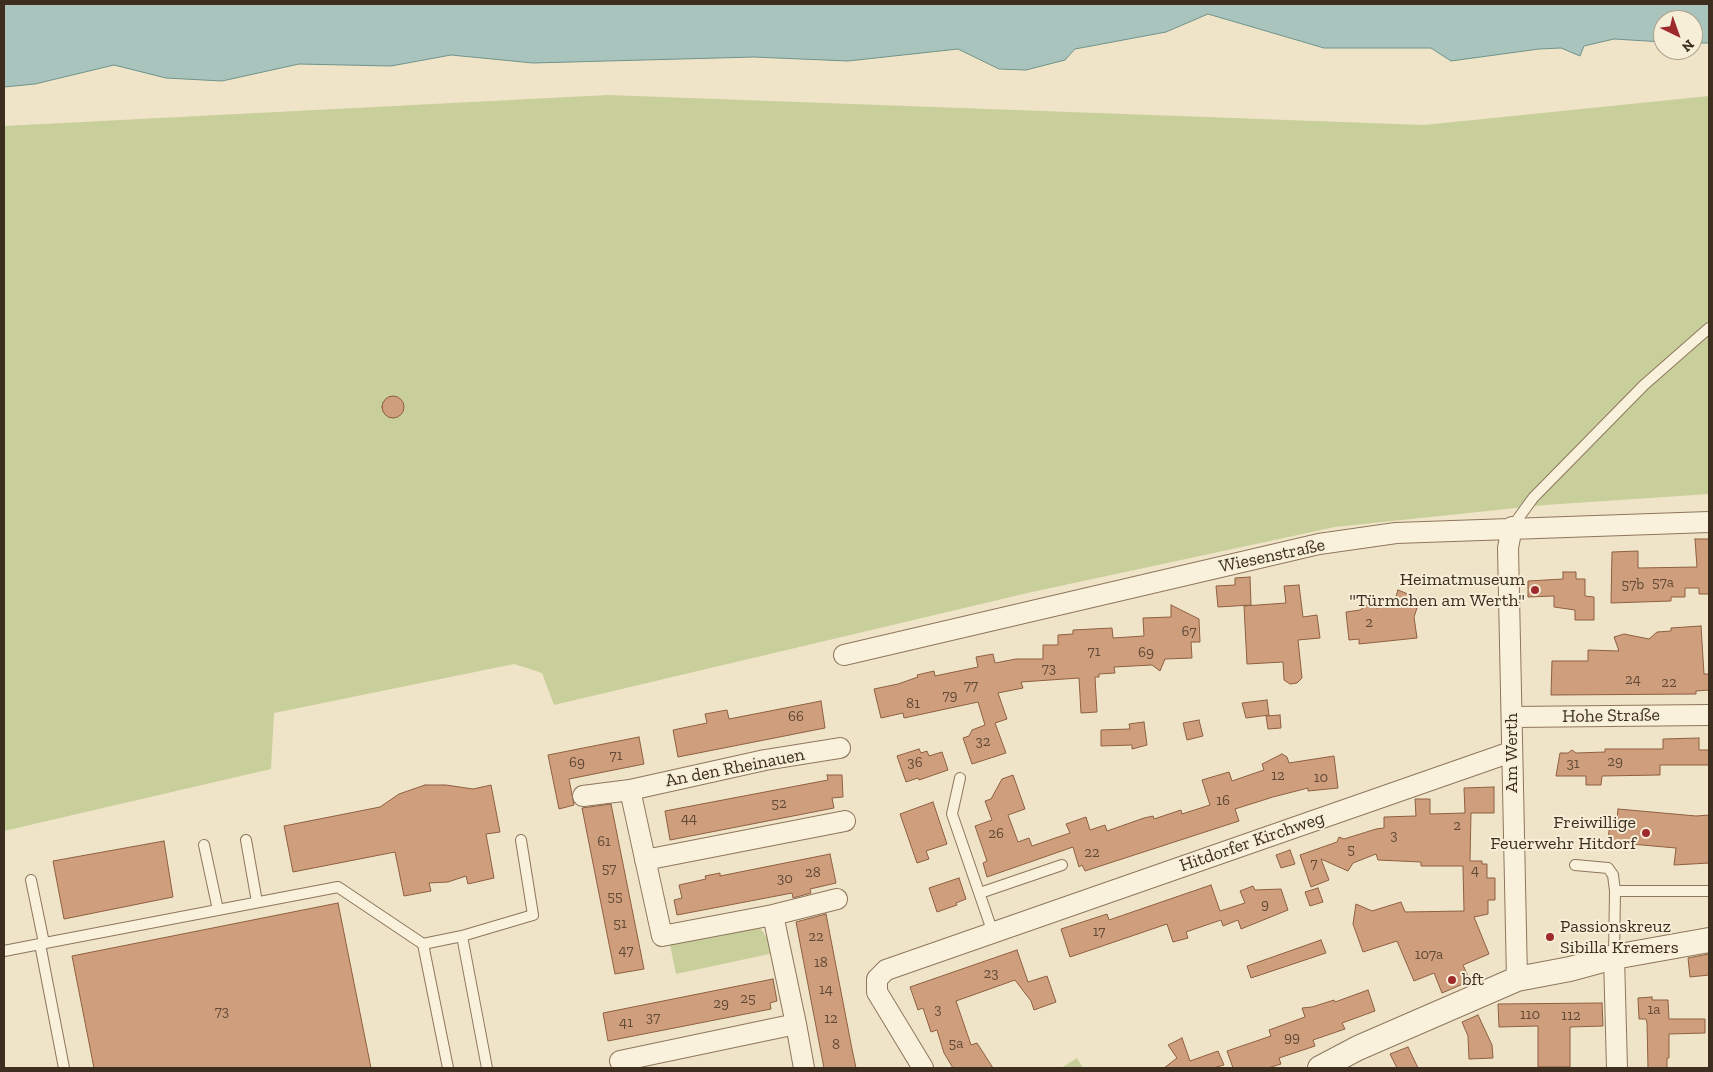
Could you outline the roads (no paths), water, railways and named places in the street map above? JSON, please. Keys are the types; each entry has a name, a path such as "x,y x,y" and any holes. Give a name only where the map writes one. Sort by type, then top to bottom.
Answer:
{"street":[{"name":"Wiesenstraße","path":"844,655 1319,544 1396,532 1709,522"},
{"name":"Am Werth","path":"1512,527 1508,548 1517,979"},
{"name":"Hohe Straße","path":"1513,717 1709,714"},
{"name":"An den Rheinauen","path":"583,796 630,790 765,760 840,748"},
{"name":"Hitdorfer Kirchweg","path":"922,1068 877,992 877,980 886,970 1512,752"},
{"path":"630,790 662,936 837,899"},
{"path":"645,860 845,821"},
{"path":"773,914 804,1068"},
{"path":"1329,1065 1517,979 1570,969 1614,957 1709,940"},
{"path":"1614,957 1617,1068"},
{"path":"620,1061 796,1024"}],"lane":[{"path":"1512,527 1532,498 1644,385 1709,328"},
{"path":"960,778 952,814 993,933"},
{"path":"246,840 257,902"},
{"path":"423,944 462,936 533,915 521,840"},
{"path":"204,845 218,910"},
{"path":"980,893 1062,865"},
{"path":"1575,865 1608,868 1613,876 1615,891 1614,957"},
{"path":"31,880 64,1068"},
{"path":"4,948 42,943 338,887 423,944 448,1068"},
{"path":"1615,891 1709,891"},
{"path":"462,936 486,1068"}],"water":[{"path":"4,4 1709,4 1709,43 1703,43 1703,10 1653,10 1653,41 1614,39 1584,46 1580,56 1561,48 1539,49 1451,61 1431,48 1324,48 1208,14 1166,32 1075,49 1065,60 1026,70 999,69 958,49 848,61 754,57 533,63 451,55 391,66 299,64 222,81 166,78 114,65 35,84 4,87"}],"place":[{"name":"Heimatmuseum \"Türmchen am Werth\"","path":"1535,590"},
{"name":"Freiwillige Feuerwehr Hitdorf","path":"1646,833"},
{"name":"Passionskreuz Sibilla Kremers","path":"1550,937"},
{"name":"bft","path":"1452,980"}]}
